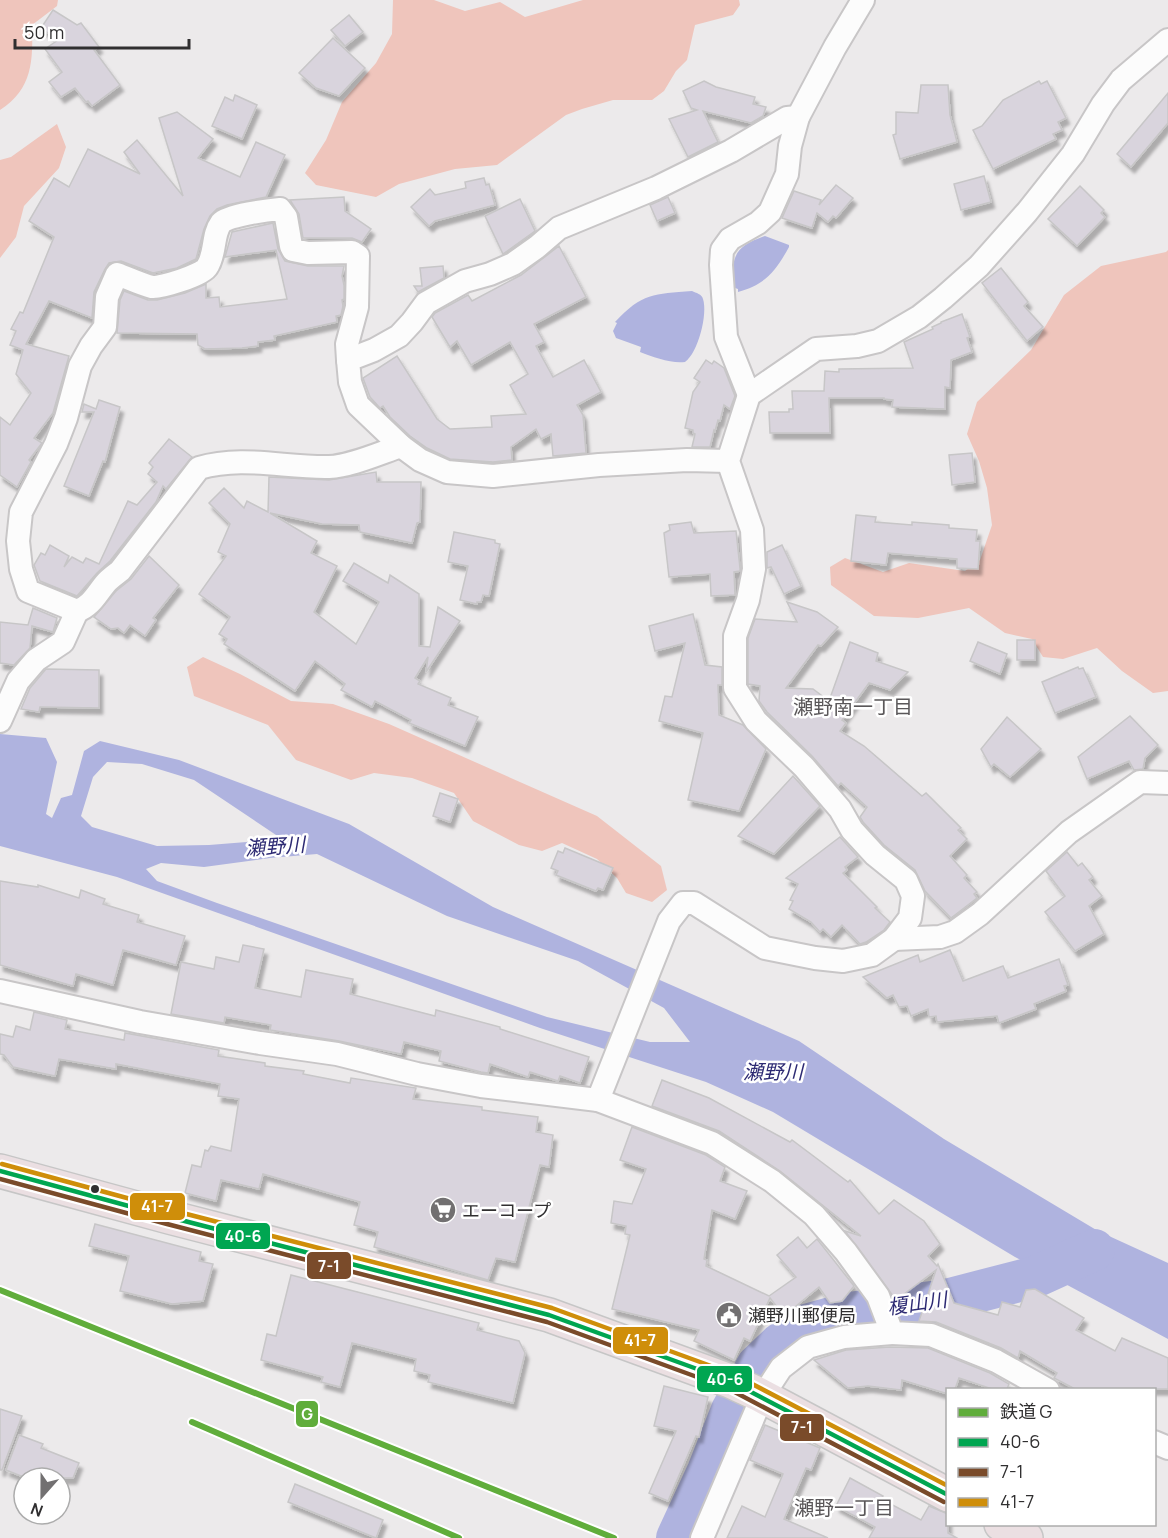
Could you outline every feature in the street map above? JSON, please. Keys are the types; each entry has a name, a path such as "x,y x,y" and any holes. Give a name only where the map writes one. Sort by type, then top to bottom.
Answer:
{"highway":[{"path":"0,1171 549,1315 750,1391 946,1494"},
{"path":"1005,1526 1026,1538"}],"street":[{"path":"749,395 726,337 722,250 730,239 758,223 770,212 787,174 790,146 798,117 863,0"},
{"path":"598,1100 669,921 683,903 694,903 765,948 843,961 872,955 894,939 910,918 914,897 906,880 874,855 852,830 840,809 804,767 756,721 735,688 735,636 748,600 754,569 752,530 728,461 749,395 816,349 857,346 878,341 919,317 943,298 979,266 1027,212 1073,154 1103,104 1121,80 1168,40"},
{"path":"348,360 374,350 399,336 426,303 465,281 513,264 559,228 679,177 731,151 787,118 798,117"},
{"path":"401,446 332,467 235,461 199,468 120,571 106,582 86,608 77,611 27,591 19,553 21,512 56,444 66,418 80,366 105,327 107,297 117,274 154,288 201,274 207,268 215,248 221,224 225,220 244,215 280,209 286,217 293,250 308,253 352,252 358,256 357,307 347,344 350,382 358,405 401,446 420,460 447,472 494,476 600,465 687,460 728,461"},
{"path":"0,721 18,681 36,660 63,642 77,611"},
{"path":"894,939 940,937 955,932 980,914 1069,832 1140,782 1168,783"},
{"path":"0,991 140,1022 337,1054 481,1086 598,1100 712,1143 772,1181 814,1215 846,1252 879,1296 892,1333"},
{"path":"702,1538 750,1391 808,1347 844,1337 892,1333 931,1335 996,1361 1046,1388"}],"shaded area":[{"path":"0,0 58,0 57,6 32,25 29,73 19,93 0,110"},
{"path":"393,0 434,0 465,11 500,2 525,17 583,0 739,0 740,5 733,15 695,25 687,60 676,71 664,91 652,100 613,100 582,109 566,115 497,165 455,169 399,184 376,197 316,185 305,173 326,140 342,102 376,63 392,34"},
{"path":"57,124 66,147 59,168 24,206 16,237 0,258 0,160 11,157"},
{"path":"1168,250 1168,691 1153,693 1122,671 1097,648 1063,659 1043,657 1032,639 1005,633 969,608 918,618 874,616 831,585 830,567 845,558 883,572 909,563 965,571 980,560 992,525 987,488 979,461 967,434 977,402 1031,350 1064,295 1101,266"},
{"path":"203,657 291,701 333,704 389,724 597,816 661,866 667,890 652,902 626,893 617,878 597,859 562,843 542,851 519,845 473,821 454,793 412,778 374,773 351,780 296,760 268,725 194,696 187,667"}],"water":[{"path":"765,236 789,245 789,247 769,276 756,285 738,292 738,289 732,287 734,260 747,244"},
{"path":"692,291 702,297 704,314 698,342 685,362 668,361 651,356 640,352 641,347 616,338 613,331 617,323 615,322 641,300 658,294"},
{"name":"瀬野川","path":"0,734 46,738 57,762 46,814 52,818 61,798 72,795 84,751 100,741 179,760 349,824 493,907 799,1041 944,1139 1098,1231 1168,1263 1168,1339 1015,1257 773,1112 706,1082 540,1028 117,877 0,846","holes":["107,762 142,764 194,780 282,839 209,845 157,846 92,827 81,816 93,777","317,854 447,916 578,961 664,1008 690,1042 650,1042 547,1017 157,881 146,869 161,863 204,867"]}],"building":[{"path":"53,10 77,25 81,23 99,47 94,50 120,85 92,106 75,88 61,97 49,82 62,72 45,49 58,40 41,28"},
{"path":"349,15 363,32 345,46 331,30"},
{"path":"333,38 365,68 339,96 316,88 299,73"},
{"path":"704,81 716,87 755,97 753,104 766,107 763,116 751,123 703,111 718,142 688,157 669,119 697,110 691,108 683,91"},
{"path":"1039,81 1041,84 1047,81 1066,118 1058,122 1062,130 1053,134 1056,139 993,169 973,130 982,126 1003,100"},
{"path":"921,85 948,85 950,115 957,142 900,159 893,135 896,134 896,112 918,113"},
{"path":"1168,93 1168,123 1131,167 1117,154"},
{"path":"235,95 257,105 242,139 212,126 225,97 233,101"},
{"path":"177,112 213,139 198,158 240,177 256,142 285,155 266,197 227,205 217,209 210,216 196,259 177,268 153,273 121,261 109,263 94,292 92,318 49,301 26,344 69,356 53,413 34,438 42,443 29,460 31,462 17,487 0,475 0,417 10,425 31,393 16,374 23,350 10,345 16,331 11,329 20,312 23,313 54,237 29,221 54,178 69,187 88,149 140,174 124,152 137,140 183,196 159,118"},
{"path":"984,176 991,202 961,210 954,184"},
{"path":"484,178 486,185 489,184 495,205 435,221 429,226 411,207 430,189 435,195 466,188 465,182"},
{"path":"836,185 853,198 836,218 833,216 828,222 817,213 812,228 782,218 794,191 821,200 819,205"},
{"path":"1080,186 1104,210 1101,213 1105,217 1077,246 1048,219"},
{"path":"344,197 345,211 371,229 362,242 352,238 303,238 299,214 290,200"},
{"path":"668,197 675,213 657,221 650,205"},
{"path":"520,199 535,231 503,254 485,216"},
{"path":"273,223 278,249 285,261 308,266 344,266 342,276 344,299 341,315 336,316 337,322 274,336 275,340 258,342 258,346 242,348 205,349 198,345 197,334 117,333 120,300 124,291 148,300 157,300 185,293 206,284 206,298 219,297 220,307 287,299 276,250 225,257 232,232"},
{"path":"559,246 586,297 534,324 544,342 536,346 553,377 584,360 601,392 577,405 583,415 586,453 553,456 551,434 541,439 536,429 511,447 512,460 493,462 450,459 427,448 410,436 390,417 383,406 380,408 370,397 363,378 397,356 437,419 450,429 492,427 491,416 526,414 510,385 528,374 510,342 471,365 457,341 450,347 432,317 435,313 468,295 472,301 521,275"},
{"path":"443,266 444,278 418,292 414,286 422,286 420,268"},
{"path":"1001,268 1028,302 1024,306 1043,327 1027,341 982,283"},
{"path":"962,314 970,337 967,338 972,352 951,360 950,388 945,387 945,409 892,407 893,400 884,398 829,398 830,433 770,433 769,412 789,412 789,409 793,409 792,391 824,391 825,371 913,368 904,342 933,329 932,327 941,322"},
{"path":"706,360 712,364 714,361 724,368 735,396 730,409 724,405 710,447 692,447 695,434 693,430 685,428 693,392 700,382 694,378"},
{"path":"99,400 120,407 105,462 103,461 89,496 64,486 94,412 82,412 84,404 96,409"},
{"path":"169,439 192,457 166,489 163,486 156,502 110,561 77,596 40,581 34,565 41,553 45,555 50,545 69,556 64,567 72,557 83,563 86,558 99,564 128,501 137,505 157,482 148,474 153,467 149,463"},
{"path":"972,453 975,482 952,485 949,455"},
{"path":"376,472 377,482 421,482 420,522 417,523 412,543 360,532 359,525 322,524 270,513 317,541 311,553 337,566 314,612 356,644 379,602 343,581 354,563 388,583 390,575 419,594 419,646 430,647 438,607 460,621 426,672 428,657 415,678 420,681 418,684 451,698 448,705 478,717 465,746 409,723 411,720 375,701 372,707 341,690 345,684 315,661 295,691 224,644 227,639 219,634 230,617 199,594 226,556 218,552 230,524 209,503 224,488 244,508 247,501 268,512 269,477 329,480"},
{"path":"856,515 876,517 875,522 912,525 912,522 977,530 976,541 980,541 978,569 957,568 957,559 888,553 886,565 851,561"},
{"path":"691,522 694,533 736,531 740,571 734,572 735,595 711,596 710,574 669,577 664,533 670,530 669,525"},
{"path":"454,532 495,540 495,543 500,544 489,596 483,595 481,602 477,604 460,600 468,566 448,562"},
{"path":"782,545 801,586 784,594 771,567 767,568 767,552"},
{"path":"149,556 179,585 153,618 156,620 145,636 130,625 124,633 118,628 111,629 94,617 116,591 131,579"},
{"path":"787,602 817,612 838,627 821,646 818,645 786,688 813,689 829,701 850,642 878,653 876,661 908,672 890,690 869,683 842,720 846,723 840,731 864,746 922,796 926,793 961,828 958,830 967,839 950,856 967,875 964,878 977,892 974,894 977,898 951,918 925,891 915,870 884,845 863,822 860,817 867,807 841,783 838,786 812,756 767,712 759,701 760,686 748,684 748,638 755,619 797,622"},
{"path":"33,608 57,618 53,632 32,626 30,648 14,665 0,663 0,622 28,625"},
{"path":"693,614 705,665 722,667 722,685 718,685 719,715 743,725 766,749 739,811 688,800 703,733 659,721 665,696 672,697 685,643 655,651 649,626"},
{"path":"1017,640 1035,640 1035,660 1017,660"},
{"path":"978,642 1007,654 1000,674 970,661"},
{"path":"1078,667 1083,668 1096,697 1055,713 1042,682"},
{"path":"46,669 99,670 99,708 40,707 39,712 21,709 30,688"},
{"path":"1130,716 1158,745 1145,758 1143,769 1134,770 1129,761 1087,779 1078,757"},
{"path":"1007,717 1041,749 1010,777 994,764 991,767 981,749"},
{"path":"793,776 820,806 774,854 738,836"},
{"path":"440,793 458,799 450,822 433,816"},
{"path":"840,837 858,857 845,867 847,870 843,873 890,922 884,930 860,944 842,925 831,937 823,929 820,932 811,922 789,909 793,901 790,900 798,884 786,878"},
{"path":"565,848 613,868 603,890 598,888 596,891 556,875 558,871 551,868 558,851 563,853"},
{"path":"1067,852 1078,866 1082,863 1093,877 1089,880 1102,896 1089,906 1104,934 1075,951 1045,912 1065,896 1046,871"},
{"path":"0,881 38,887 38,885 79,898 81,890 105,899 103,904 139,915 137,922 185,936 176,965 123,950 113,985 76,974 73,986 0,965"},
{"path":"243,945 264,949 255,988 301,997 306,970 353,979 350,994 435,1016 436,1010 500,1027 500,1029 589,1057 580,1083 560,1076 558,1081 530,1072 528,1077 490,1064 488,1073 481,1072 439,1061 441,1051 404,1042 401,1054 270,1030 271,1025 225,1017 224,1023 171,1014 181,962 214,969 216,957 239,962"},
{"path":"950,950 963,981 1003,966 1008,978 1059,959 1068,985 1064,986 1066,991 1034,1004 1036,1009 999,1023 997,1016 937,1022 936,1016 929,1017 928,1009 911,1016 907,1006 899,1007 893,995 887,998 863,977 918,955 920,962"},
{"path":"34,1012 67,1020 65,1029 124,1040 125,1033 219,1050 218,1056 304,1071 303,1074 350,1083 351,1078 416,1088 413,1099 482,1107 482,1110 538,1117 536,1132 553,1135 549,1167 540,1165 515,1262 496,1258 488,1280 374,1247 378,1232 354,1225 360,1202 263,1174 259,1189 221,1180 216,1201 185,1193 192,1165 201,1167 205,1150 208,1151 211,1146 231,1151 239,1099 218,1096 220,1084 116,1064 116,1069 59,1059 55,1076 13,1067 4,1055 0,1054 0,1034 13,1037 16,1026 30,1030"},
{"path":"662,1080 709,1098 790,1142 792,1140 848,1182 850,1180 879,1214 894,1200 924,1221 940,1244 928,1256 937,1266 938,1264 954,1303 998,1315 1002,1302 1020,1307 1026,1290 1035,1289 1084,1318 1076,1330 1115,1351 1122,1338 1168,1358 1168,1389 1073,1388 1054,1378 1057,1373 1020,1351 1018,1358 1001,1348 936,1322 919,1321 936,1270 896,1300 845,1231 861,1236 780,1171 719,1131 652,1106"},
{"path":"632,1127 706,1155 725,1167 720,1181 747,1191 735,1219 712,1210 704,1259 707,1260 706,1266 769,1296 796,1277 777,1255 798,1237 807,1248 817,1239 854,1286 842,1301 830,1303 819,1287 784,1316 770,1298 750,1341 744,1338 734,1360 694,1341 699,1330 612,1309 630,1235 625,1234 626,1226 611,1223 614,1201 632,1204 646,1169 620,1160"},
{"path":"95,1224 201,1252 199,1261 213,1264 203,1301 172,1304 120,1291 129,1256 89,1246"},
{"path":"291,1275 479,1323 477,1330 519,1341 525,1353 513,1403 428,1382 430,1375 414,1371 416,1359 352,1343 340,1387 321,1382 323,1377 261,1360 267,1334 276,1336"},
{"path":"890,1347 928,1348 990,1373 1009,1384 1007,1388 989,1388 959,1378 955,1388 946,1388 946,1393 902,1380 901,1390 868,1386 848,1388 814,1360 846,1350"},
{"path":"664,1386 708,1397 699,1437 696,1436 668,1501 649,1493 676,1431 654,1426"},
{"path":"0,1409 22,1416 2,1470 0,1470"},
{"path":"765,1425 820,1448 811,1470 806,1468 784,1519 828,1538 727,1538 742,1506 765,1517 783,1474 750,1460"},
{"path":"19,1435 43,1444 41,1448 79,1463 73,1478 72,1466 12,1466 12,1472 6,1470"},
{"path":"850,1478 883,1496 881,1499 921,1520 929,1506 946,1513 948,1533 957,1538 869,1538 875,1527 836,1506"},
{"path":"295,1484 383,1520 376,1538 288,1502"}],"waterway":[{"name":"榎山川","path":"677,1538 708,1471 732,1410 757,1366 780,1344 806,1325 849,1313 946,1300 1035,1277 1094,1250"}],"rail line":[{"name":"G","path":"0,1290 614,1538"},
{"name":"G","path":"192,1422 459,1538"}],"transit line":[{"name":"41-7","path":"2,1164 552,1308 733,1374 946,1485"},
{"name":"40-6","path":"0,1171 549,1315 730,1381 946,1494"},
{"name":"7-1","path":"0,1179 547,1322 727,1388 944,1502"}],"place":[{"name":"エーコープ","path":"443,1210"},
{"name":"瀬野川郵便局","path":"729,1315"}],"district":[{"name":"瀬野南一丁目","path":"853,706"},
{"name":"瀬野一丁目","path":"844,1507"}]}
